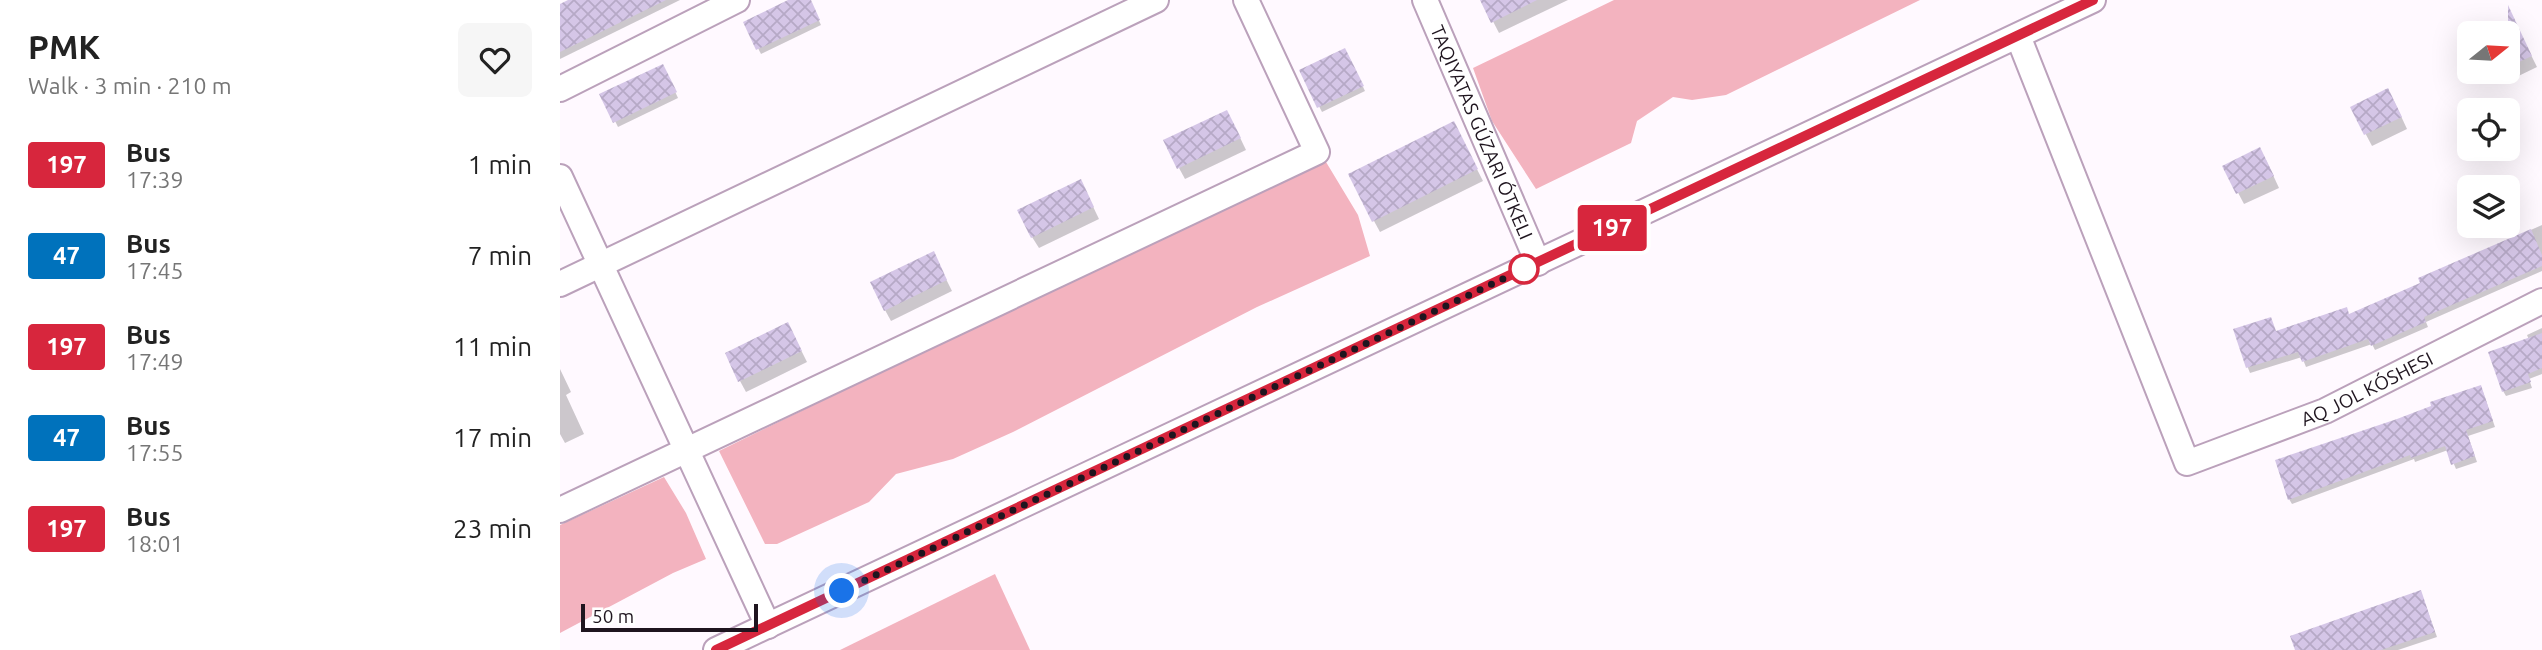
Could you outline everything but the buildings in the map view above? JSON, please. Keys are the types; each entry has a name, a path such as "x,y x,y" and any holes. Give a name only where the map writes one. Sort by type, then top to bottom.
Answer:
{"street":[{"path":"560,89 737,0"},
{"path":"560,284 1156,0"},
{"path":"560,510 1317,152 1246,0"},
{"path":"1426,0 1538,262"},
{"path":"716,650 2093,0"},
{"name":"AQ JOL KÓSHESI","path":"2018,36 2187,463 2325,411 2542,301"},
{"path":"560,177 768,626"}],"shaded area":[{"path":"1614,0 1920,0 1726,95 1692,100 1673,97 1637,121 1631,143 1536,189 1492,121 1473,68"},
{"path":"1323,157 1358,215 1370,256 1257,307 1013,432 953,459 896,474 869,502 777,544 765,544 719,451"},
{"path":"664,477 686,513 706,559 673,573 560,633 560,525"},
{"path":"995,574 1030,650 840,650"}],"bus line":[{"name":"197","path":"716,650 2093,0"}],"route":[{"path":"842,591 1524,269"}]}
